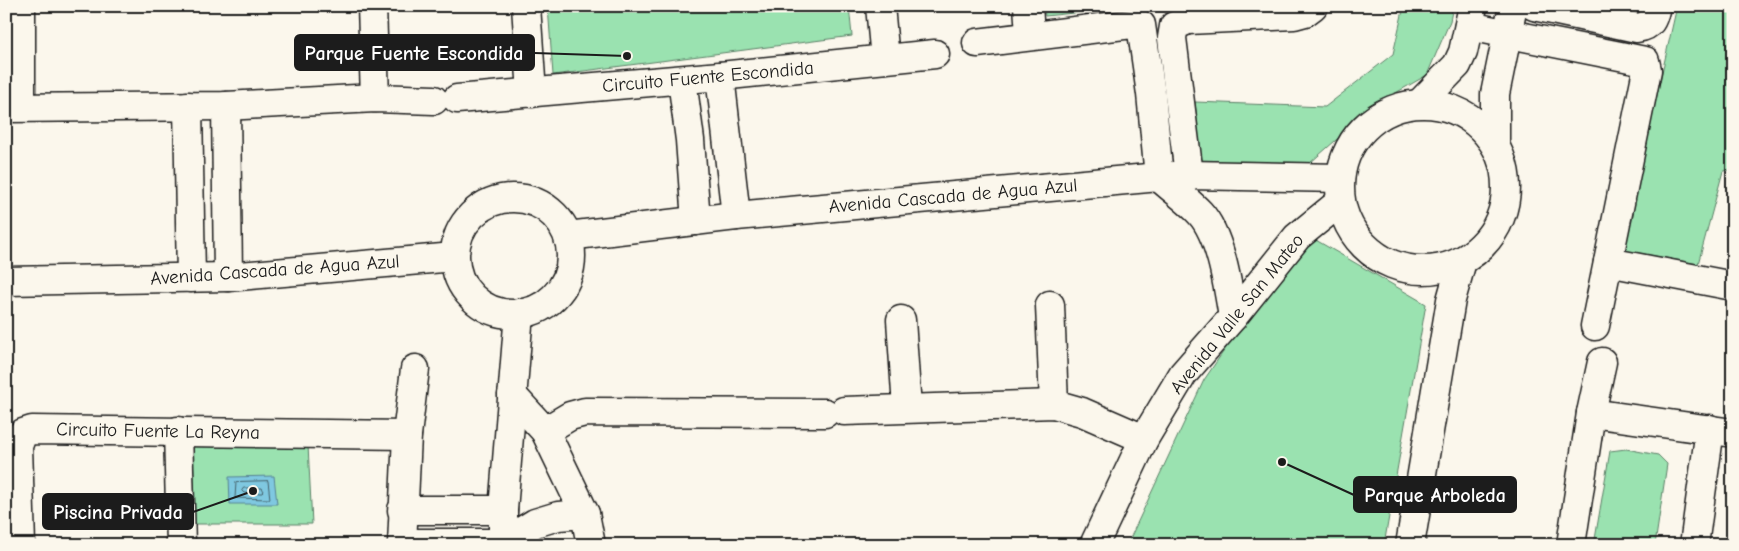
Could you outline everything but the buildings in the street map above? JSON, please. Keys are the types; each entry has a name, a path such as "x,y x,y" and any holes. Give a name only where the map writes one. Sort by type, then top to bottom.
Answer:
{"street":[{"path":"14,107 21,6"},
{"path":"372,6 375,98"},
{"path":"526,6 532,93"},
{"path":"880,6 885,59"},
{"path":"1028,6 1030,34"},
{"path":"1189,175 1172,38 1174,26 1188,20 1294,15 1305,12 1313,6"},
{"path":"1495,142 1495,94 1513,6"},
{"path":"1534,6 1628,28 1651,17"},
{"path":"1420,103 1457,65 1464,52 1471,16 1507,34 1645,61 1647,70 1594,326"},
{"path":"977,43 1030,34 1132,24 1141,25 1151,94 1159,177 1201,214 1218,246 1226,275 1233,317"},
{"name":"Circuito Fuente Escondida","path":"14,107 226,106 375,98 445,100 682,80 935,54"},
{"path":"720,76 736,216"},
{"path":"682,80 690,140 696,221"},
{"path":"1420,103 1449,107 1475,120 1495,142 1506,167 1508,195 1500,221 1484,244 1462,261 1436,270 1413,270 1391,264 1367,249 1350,228 1340,190 1345,155 1358,134 1375,118 1397,107 1420,103"},
{"path":"188,106 192,278"},
{"path":"226,106 228,277"},
{"name":"Avenida Cascada de Agua Azul","path":"568,236 736,216 1189,175 1340,190"},
{"name":"Avenida Valle San Mateo","path":"1094,545 1144,439 1183,374 1233,317 1297,237 1340,190"},
{"path":"511,197 529,200 546,208 559,220 568,236 571,253 569,270 562,286 551,300 536,309 519,314 500,312 482,306 467,293 458,276 454,257 456,239 464,223 477,210 493,201 511,197"},
{"name":"Avenida Cascada de Agua Azul","path":"6,282 228,277 454,257"},
{"path":"1410,545 1451,300 1462,261"},
{"path":"1608,262 1732,283"},
{"path":"1050,305 1054,404"},
{"path":"503,544 503,510 519,314"},
{"path":"901,320 907,408"},
{"path":"1571,545 1591,413 1602,362"},
{"path":"415,369 407,435 402,510 402,544 503,544 535,523 558,516 585,514"},
{"path":"512,395 545,431 585,514 591,545"},
{"path":"545,431 570,416 585,412 835,412 1054,404 1082,412 1144,439"},
{"path":"1591,413 1721,431 1694,545"},
{"name":"Circuito Fuente La Reyna","path":"21,545 18,446 23,433 40,430 407,435"},
{"path":"178,432 181,545"},
{"path":"402,510 503,510"}],"green space":[{"path":"548,6 849,6 852,36 553,75"},
{"path":"1044,6 1141,6 1045,16"},
{"path":"1404,6 1453,6 1450,21 1427,75 1378,103 1310,163 1202,169 1195,102 1325,107 1393,54"},
{"path":"1677,6 1733,6 1733,170 1723,171 1698,264 1622,250"},
{"path":"1314,239 1426,304 1384,545 1127,545 1204,380 1238,330"},
{"path":"308,445 312,524 195,524 193,446"},
{"path":"1626,449 1658,455 1667,464 1655,545 1594,545 1610,451"}],"water":[{"path":"274,476 277,504 230,504 229,477"}],"place":[{"name":"Parque Fuente Escondida","path":"627,56"},
{"name":"Parque Arboleda","path":"1282,462"},
{"name":"Piscina Privada","path":"253,491"}]}
